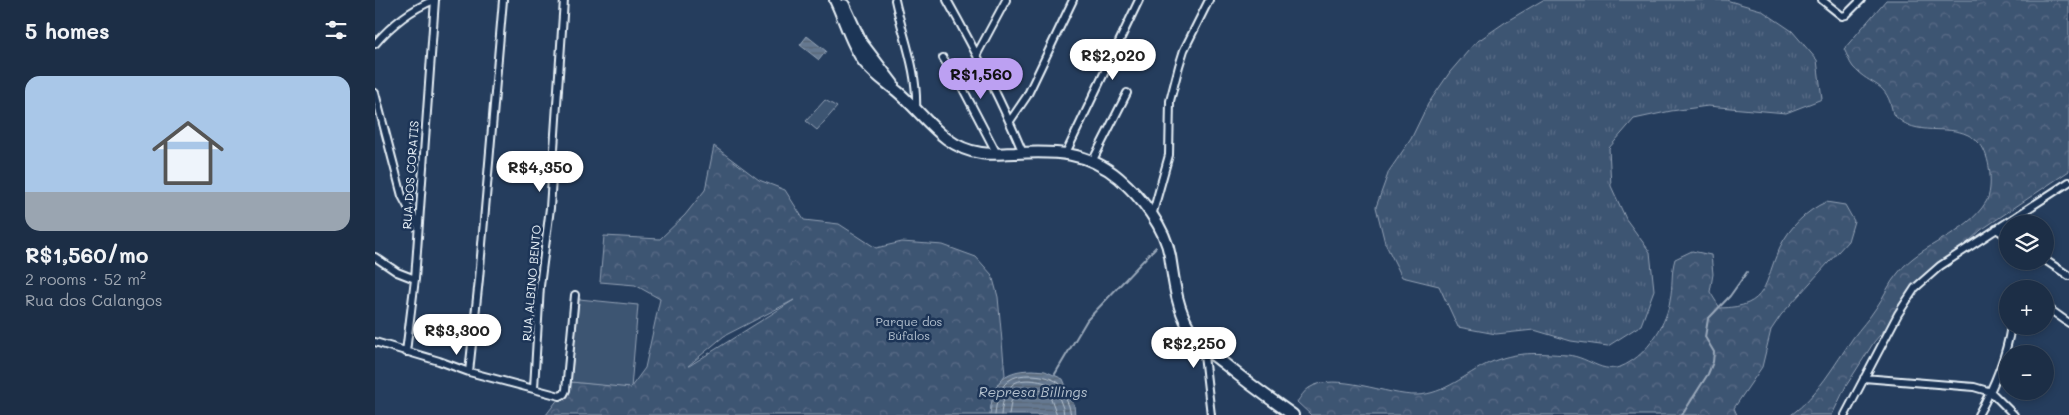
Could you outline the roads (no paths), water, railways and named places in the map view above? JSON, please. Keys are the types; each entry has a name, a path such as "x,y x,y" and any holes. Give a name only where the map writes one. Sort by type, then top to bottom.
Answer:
{"main road":[{"path":"835,0 850,36 864,61 881,80 897,91"},
{"path":"842,0 861,42 897,91 933,128 957,146 981,153 1050,151 1066,153 1092,162 1119,178 1158,222 1166,239 1175,292 1180,310 1190,331 1203,347 1252,386 1293,415"}],"street":[{"path":"375,44 400,19 416,8 435,0"},
{"name":"RUA DOS CORATIS","path":"407,352 415,280 435,0"},
{"path":"469,372 480,269 503,0"},
{"name":"RUA ALBINO BENTO","path":"534,388 541,286 550,208 564,0"},
{"path":"895,0 914,69 917,94 916,110"},
{"path":"947,0 977,54 1023,153"},
{"path":"977,54 1006,0"},
{"path":"1009,121 1027,96 1073,0"},
{"path":"1066,153 1139,0"},
{"path":"1152,216 1171,147 1170,101 1179,66 1184,50 1209,0"},
{"path":"1822,0 1840,15 1844,16 1861,0"},
{"path":"943,58 962,86 997,154"},
{"path":"375,92 403,196 418,226"},
{"path":"1092,162 1127,93"},
{"path":"1845,415 1915,288 1940,266 2069,182"},
{"path":"375,257 397,272 415,280"},
{"path":"2054,266 2069,276"},
{"path":"375,342 469,372 534,388 557,396 562,395 565,392 575,295"},
{"path":"2054,312 2069,323"},
{"path":"1979,415 2005,358 2009,335"},
{"path":"1203,347 1211,415"},
{"path":"1864,378 1967,386 1991,392 2014,415"}],"water":[{"path":"807,36 826,51 819,60 800,45"},
{"name":"Represa Billings","path":"1033,370 1045,371 1063,379 1074,405 1075,415 990,415 993,395 1000,381 1013,373"}],"waterway":[{"path":"1055,374 1087,320 1156,247"},
{"path":"1682,415 1708,374 1713,362 1714,352 1705,337 1708,319 1730,296 1747,272"}],"park label":[{"name":"Parque dos Búfalos","path":"909,329"}]}
